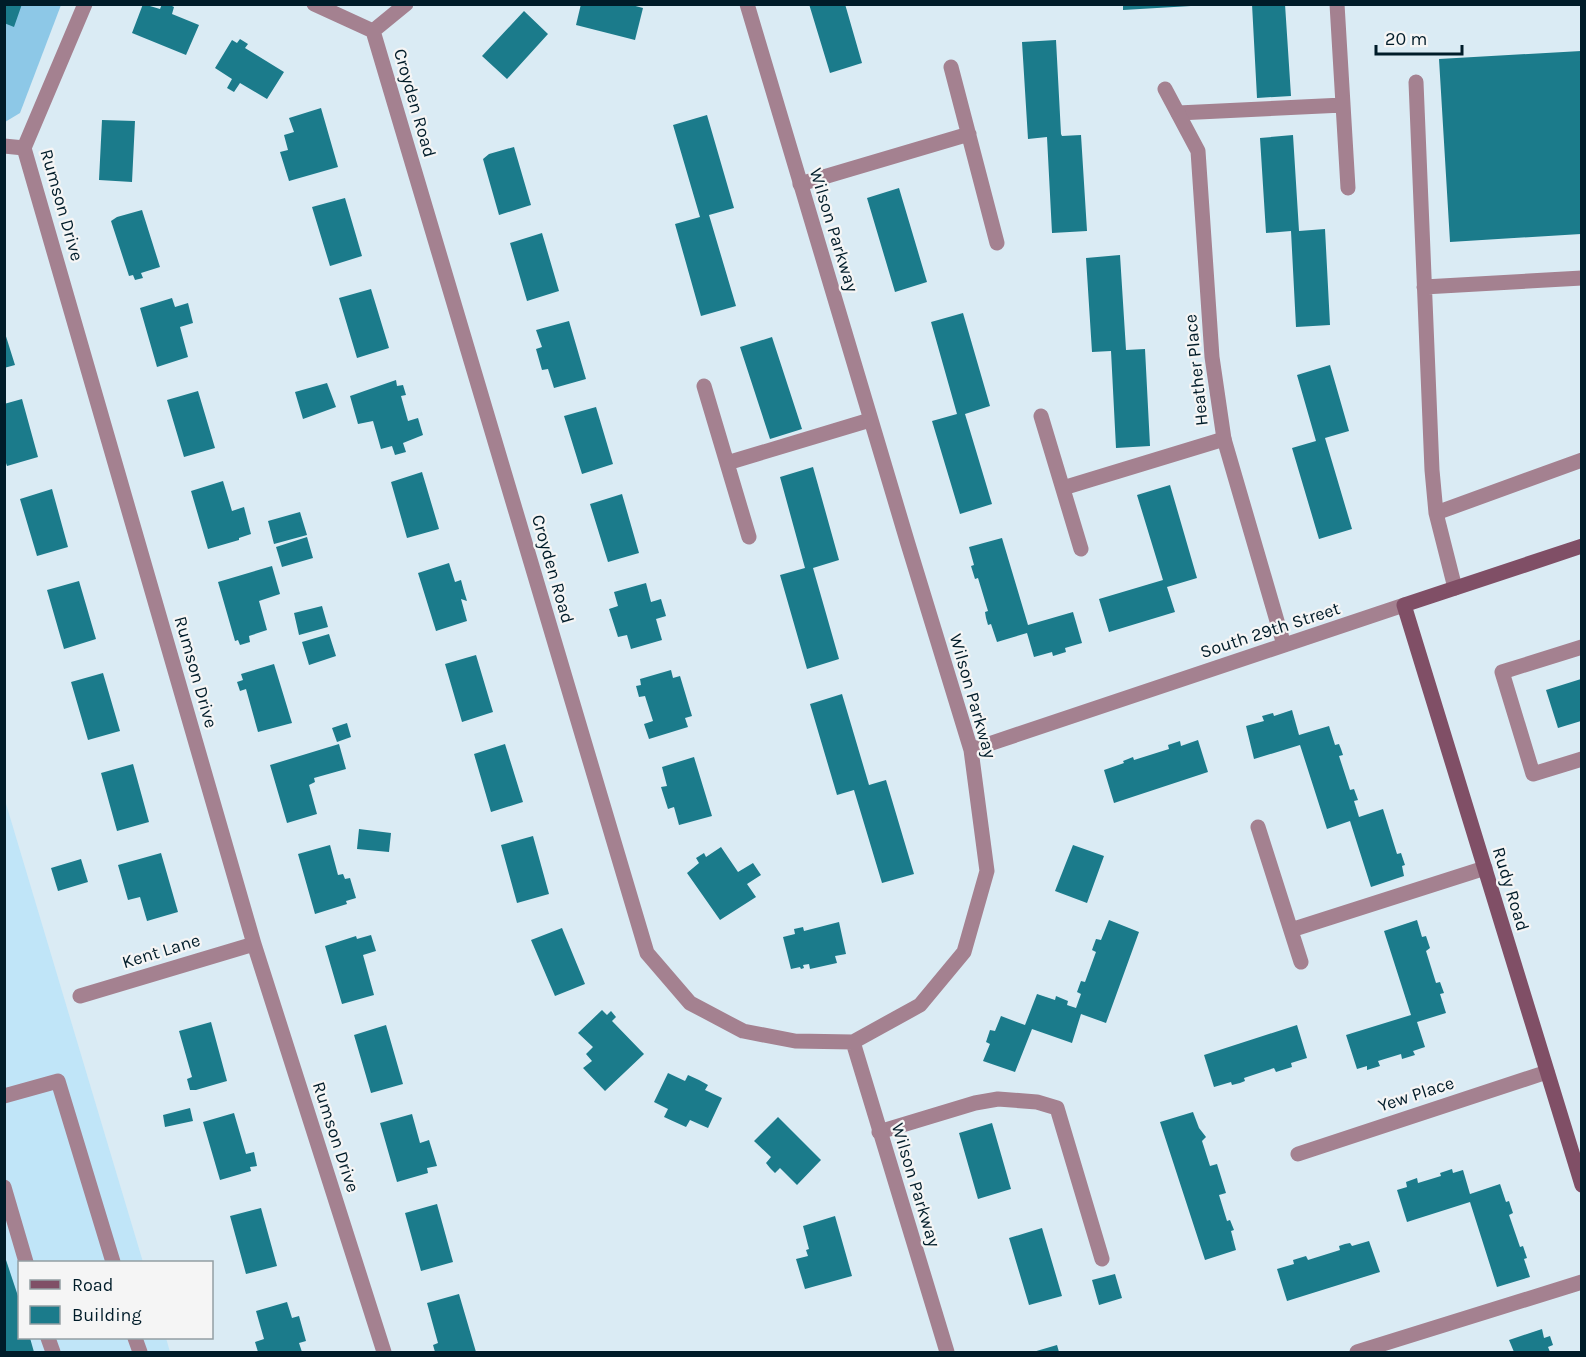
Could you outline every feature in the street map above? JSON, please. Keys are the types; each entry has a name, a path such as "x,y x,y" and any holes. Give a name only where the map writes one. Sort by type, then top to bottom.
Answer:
{"street":[{"name":"Rumson Drive","path":"85,4 24,148 254,944 384,1353"},
{"name":"Croyden Road","path":"314,4 373,31 646,953 690,1003 743,1031 795,1041 853,1042"},
{"path":"373,31 406,4"},
{"name":"Wilson Parkway","path":"747,4 870,420 971,750 987,871 964,952 920,1005 853,1042 947,1353"},
{"path":"1336,4 1348,188"},
{"path":"951,67 997,243"},
{"path":"1416,82 1432,470 1436,513 1455,588"},
{"name":"Heather Place","path":"1165,89 1198,152 1212,357 1224,439 1284,645"},
{"path":"1178,113 1343,105"},
{"path":"800,184 969,134"},
{"path":"4,146 24,148"},
{"path":"1424,287 1581,278"},
{"path":"704,386 749,537"},
{"path":"1041,416 1081,549"},
{"path":"727,463 870,420"},
{"path":"1063,488 1224,439"},
{"path":"1436,513 1581,460"},
{"name":"South 29th Street","path":"971,750 1581,547"},
{"name":"Rudy Road","path":"1404,606 1581,1185"},
{"path":"1581,647 1502,672 1533,774 1581,759"},
{"path":"1258,827 1301,962"},
{"path":"1291,930 1485,868"},
{"name":"Kent Lane","path":"80,996 254,944"},
{"name":"Yew Place","path":"1298,1154 1547,1072"},
{"path":"4,1096 58,1081 112,1261"},
{"path":"879,1132 975,1103 998,1099 1037,1102 1057,1108 1102,1259"},
{"path":"4,1187 25,1261"},
{"path":"1357,1352 1581,1282"}],"shaded area":[{"path":"5,5 61,5 20,113 5,122"},
{"path":"4,797 143,1261 18,1261 18,1339 166,1339 170,1352 5,1352"}],"building":[{"path":"4,4 22,4 14,27 4,23"},
{"path":"143,4 160,9 162,4 168,4 174,7 172,14 199,25 186,55 132,33"},
{"path":"581,4 628,4 643,8 635,40 576,25"},
{"path":"809,4 845,4 862,63 830,73"},
{"path":"1123,4 1191,4 1191,6 1123,10"},
{"path":"1252,4 1285,4 1291,96 1257,98"},
{"path":"524,11 548,34 507,79 482,56"},
{"path":"240,39 248,44 245,48 284,72 267,99 240,83 234,92 227,88 232,79 215,68 232,40 237,43"},
{"path":"1056,40 1061,134 1062,136 1081,135 1087,231 1052,233 1047,137 1028,139 1022,42"},
{"path":"1581,51 1581,234 1450,242 1439,59"},
{"path":"321,108 338,167 289,181 280,152 288,150 284,135 294,132 289,118"},
{"path":"707,115 734,208 709,215 736,306 701,316 675,224 700,217 673,125"},
{"path":"102,120 135,121 132,182 99,180"},
{"path":"1293,135 1299,231 1325,229 1330,325 1296,327 1291,231 1266,233 1260,138"},
{"path":"514,147 531,205 499,215 483,159 489,154"},
{"path":"899,188 927,282 895,292 867,198"},
{"path":"345,198 362,256 330,266 312,207"},
{"path":"142,210 160,267 141,273 143,278 135,280 133,275 129,276 111,221"},
{"path":"542,233 559,291 527,301 510,243"},
{"path":"1120,255 1126,350 1145,349 1150,446 1116,448 1111,351 1092,352 1086,258"},
{"path":"371,289 389,348 357,358 339,298"},
{"path":"172,298 175,307 188,303 193,323 180,327 188,357 157,367 140,308"},
{"path":"963,313 990,406 965,414 992,504 960,514 932,421 957,414 931,322"},
{"path":"569,321 586,379 554,388 548,369 542,370 536,349 542,347 536,330"},
{"path":"4,330 15,365 4,368"},
{"path":"772,337 802,429 770,439 740,347"},
{"path":"1330,365 1349,431 1325,438 1352,529 1319,539 1292,448 1316,441 1297,375"},
{"path":"396,380 397,386 403,385 406,395 401,396 408,421 418,418 423,435 403,443 406,452 395,455 392,446 381,449 373,421 358,424 350,396"},
{"path":"327,383 336,407 303,419 295,392"},
{"path":"198,391 215,448 184,457 167,400"},
{"path":"22,399 38,457 7,466 4,457 4,404"},
{"path":"596,407 613,464 582,474 564,416"},
{"path":"813,467 839,560 813,568 839,659 807,669 780,575 805,568 780,477"},
{"path":"422,472 439,529 407,538 391,482"},
{"path":"223,481 232,511 244,507 251,534 208,549 191,491"},
{"path":"1170,485 1197,578 1167,587 1175,612 1109,632 1099,599 1163,580 1137,495"},
{"path":"52,489 68,547 37,556 20,499"},
{"path":"622,494 639,553 608,562 590,504"},
{"path":"300,512 307,535 274,544 268,521"},
{"path":"307,537 313,558 282,567 276,547"},
{"path":"1002,538 1028,625 1073,612 1082,643 1065,648 1066,652 1053,656 1052,652 1034,657 1027,633 997,642 991,624 988,625 985,612 988,611 978,578 975,579 971,566 974,565 969,547"},
{"path":"449,563 455,582 461,580 467,601 461,599 467,621 436,631 418,573"},
{"path":"272,566 280,594 259,601 267,630 249,636 250,642 240,645 238,640 235,641 218,582"},
{"path":"79,581 96,639 64,649 47,590"},
{"path":"646,583 651,602 661,599 666,616 656,619 662,640 631,649 627,635 618,637 609,609 618,606 614,592"},
{"path":"322,606 328,627 299,635 294,613"},
{"path":"329,634 336,656 309,665 302,642"},
{"path":"476,655 493,712 462,722 445,664"},
{"path":"274,664 292,723 258,732 246,689 240,691 237,682 243,680 241,674"},
{"path":"671,670 673,678 680,676 692,716 685,718 688,727 649,739 644,724 653,721 645,696 639,697 636,686 641,685 640,679"},
{"path":"103,673 120,731 88,740 71,682"},
{"path":"1581,679 1581,721 1558,728 1546,690"},
{"path":"842,694 869,785 886,780 914,874 882,883 854,790 837,795 810,704"},
{"path":"1292,710 1299,735 1329,726 1335,745 1339,744 1343,755 1339,756 1350,790 1354,789 1358,800 1354,801 1359,817 1383,809 1397,854 1401,853 1405,865 1402,866 1404,876 1371,887 1350,821 1327,829 1300,745 1254,759 1246,726 1264,721 1262,716 1273,713 1274,716"},
{"path":"347,723 351,737 337,742 332,728"},
{"path":"1198,740 1208,772 1114,803 1104,770 1133,757 1134,760 1169,749 1168,745 1180,741 1181,746"},
{"path":"339,744 346,769 314,778 315,782 309,785 317,814 287,823 270,765"},
{"path":"505,744 523,802 491,812 474,754"},
{"path":"694,757 712,816 679,825 674,807 668,809 661,787 667,786 662,767"},
{"path":"133,764 149,822 117,831 101,773"},
{"path":"359,829 391,833 389,852 357,849"},
{"path":"533,836 549,894 517,903 501,845"},
{"path":"330,845 338,875 343,874 345,879 350,878 356,898 346,901 347,904 315,914 298,854"},
{"path":"1073,845 1104,856 1087,903 1055,891"},
{"path":"721,847 738,872 753,863 761,875 747,884 756,897 720,920 687,873 699,863 696,858 704,853 706,857"},
{"path":"161,853 178,912 147,921 140,897 128,900 118,865"},
{"path":"81,859 88,882 58,891 51,868"},
{"path":"1109,920 1139,932 1106,1023 1081,1014 1072,1043 1032,1029 1015,1072 983,1061 990,1044 986,1042 990,1030 995,1031 1001,1016 1025,1025 1037,994 1055,1000 1056,996 1068,1001 1067,1005 1076,1008 1081,994 1077,992 1081,981 1085,982 1096,952 1092,950 1096,939 1101,940"},
{"path":"1417,920 1422,937 1426,936 1430,948 1426,951 1436,983 1440,982 1444,993 1440,994 1446,1013 1417,1022 1425,1047 1413,1051 1415,1055 1402,1059 1401,1054 1378,1061 1380,1066 1367,1070 1367,1066 1357,1069 1346,1035 1411,1015 1384,931"},
{"path":"839,922 846,954 835,956 837,963 810,969 809,964 803,965 804,968 801,969 800,967 791,969 783,937 795,934 794,929 803,927 804,931"},
{"path":"562,928 585,984 555,996 531,940"},
{"path":"371,935 376,951 363,955 374,995 342,1004 325,946 356,936 357,939"},
{"path":"602,1010 607,1015 611,1011 616,1017 612,1021 644,1054 605,1091 583,1068 592,1061 586,1054 593,1047 578,1033"},
{"path":"211,1022 227,1081 190,1090 187,1079 192,1077 179,1031"},
{"path":"386,1025 403,1084 371,1093 354,1035"},
{"path":"1297,1025 1307,1058 1291,1063 1292,1067 1276,1072 1274,1068 1244,1078 1245,1081 1240,1083 1232,1085 1231,1082 1214,1087 1204,1055"},
{"path":"668,1073 685,1081 688,1075 699,1080 708,1085 705,1090 722,1098 708,1128 690,1120 686,1127 664,1117 668,1109 654,1102"},
{"path":"190,1108 193,1121 165,1127 163,1115"},
{"path":"1193,1112 1199,1128 1206,1137 1202,1141 1210,1166 1217,1164 1226,1193 1219,1195 1227,1221 1230,1220 1234,1230 1231,1231 1236,1250 1205,1260 1160,1122"},
{"path":"234,1113 246,1154 254,1152 257,1166 250,1167 251,1171 220,1180 203,1122"},
{"path":"412,1114 420,1143 429,1140 437,1166 427,1168 428,1173 397,1182 380,1123"},
{"path":"778,1117 821,1160 797,1185 780,1168 775,1173 770,1168 766,1163 771,1157 754,1141"},
{"path":"992,1123 1011,1189 978,1199 959,1133"},
{"path":"1452,1169 1453,1173 1463,1170 1470,1194 1500,1184 1506,1202 1509,1201 1513,1213 1509,1215 1520,1247 1523,1246 1527,1258 1524,1259 1530,1277 1497,1287 1470,1202 1407,1222 1397,1190 1407,1187 1406,1182 1417,1178 1418,1183 1441,1176 1440,1173"},
{"path":"437,1204 453,1262 421,1271 405,1213"},
{"path":"261,1208 277,1266 246,1274 230,1216"},
{"path":"835,1216 852,1276 805,1289 796,1259 808,1256 806,1250 809,1249 803,1226"},
{"path":"1042,1228 1062,1296 1029,1305 1009,1238"},
{"path":"1369,1241 1380,1272 1287,1301 1277,1269 1294,1264 1293,1260 1306,1256 1308,1260 1340,1250 1339,1246 1345,1244 1350,1243 1352,1246"},
{"path":"4,1254 18,1296 18,1339 30,1339 34,1352 4,1352"},
{"path":"1115,1274 1122,1298 1099,1305 1092,1280"},
{"path":"459,1294 476,1352 435,1352 433,1345 438,1343 427,1303"},
{"path":"287,1302 292,1318 299,1316 306,1341 299,1343 302,1352 258,1352 255,1342 264,1339 256,1311"},
{"path":"1542,1329 1544,1338 1550,1336 1553,1345 1548,1347 1550,1352 1514,1352 1509,1340"},
{"path":"1057,1345 1059,1352 1033,1352"}]}
